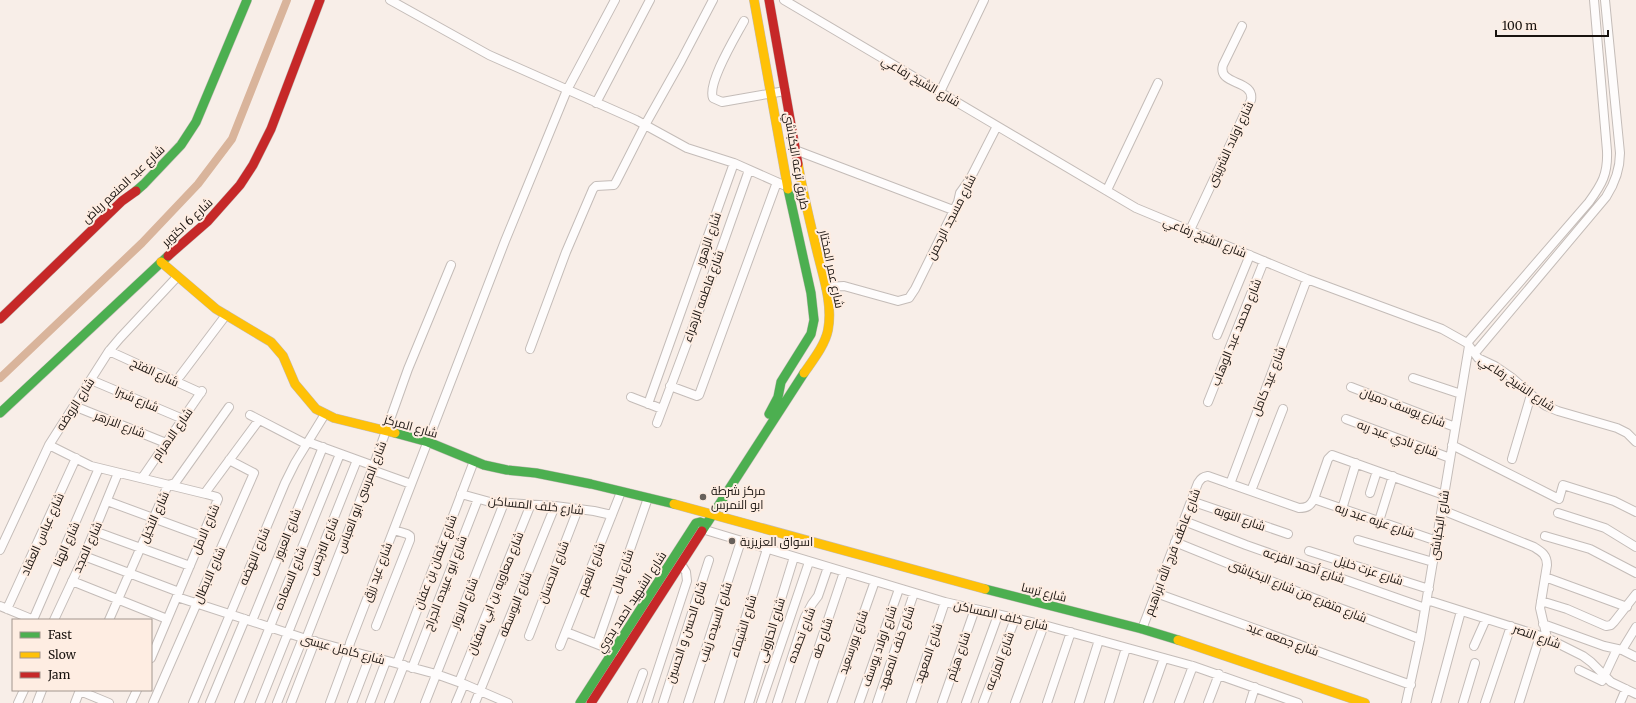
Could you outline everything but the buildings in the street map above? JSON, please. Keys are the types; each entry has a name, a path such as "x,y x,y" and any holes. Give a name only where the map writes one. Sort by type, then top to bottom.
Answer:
{"main road":[{"name":"شارع عبد المنعم رياض","path":"0,319 122,201 144,184 181,145 196,122 247,0"},
{"name":"شارع 6 اكتوبر","path":"0,413 161,262 217,212 240,185 253,165 271,129 320,0"},
{"path":"754,0 780,92"},
{"name":"شارع عمر المختار","path":"713,514 826,337 830,322 826,287 794,190 795,150 784,125 769,0"},
{"name":"طريق ترعه البكباشي","path":"764,434 767,417 778,397 780,385 814,325 811,293 784,125"},
{"name":"شارع المركز","path":"161,262 208,303 271,342 283,356 295,384 302,394 308,402 325,414 334,418 428,442 495,468 536,473 713,514"},
{"name":"شارع الشهيد احمد بدوي","path":"580,703 681,564 713,514"},
{"name":"شارع ترسا","path":"713,514 1179,640 1365,703"},
{"name":"شارع الشهيد احمد بدوي","path":"591,703 618,652 696,523 699,522 704,527"}],"street":[{"path":"390,0 489,55 645,125 687,148 734,163 794,190"},
{"name":"شارع عيد رزق","path":"330,703 411,484 567,90 615,0"},
{"path":"596,103 650,0"},
{"path":"530,349 566,252 593,189 596,186 614,185 713,0"},
{"name":"شارع الشيخ رفاعي","path":"784,0 1136,208 1307,279 1435,326 1468,344 1478,358 1495,366 1511,377 1546,406 1558,411 1617,428 1627,433 1636,442"},
{"path":"940,92 984,0"},
{"path":"1468,344 1599,188 1606,173 1606,146 1594,0"},
{"path":"1475,354 1606,197 1614,184 1620,162 1620,145 1605,0"},
{"path":"744,21 724,59 712,88 711,94 713,98 722,102 780,92"},
{"name":"شارع اولاد الشربينى","path":"1190,230 1251,100 1251,93 1248,88 1225,77 1222,71 1242,26"},
{"path":"1107,190 1158,83"},
{"name":"شارع مسجد الرحمن","path":"826,287 844,286 898,301 904,300 913,294 958,202 960,193 970,179 997,126"},
{"path":"1606,146 1620,145"},
{"path":"795,150 953,210"},
{"name":"شارع الزهور","path":"648,404 734,163"},
{"name":"شارع فاطمه الزهراء","path":"657,423 706,292 748,170"},
{"path":"670,386 697,396 699,395 777,182"},
{"path":"1217,335 1250,255"},
{"name":"شارع محمد عبد الوهاب","path":"1208,402 1264,261"},
{"name":"شارع المرسى ابو العباس","path":"277,703 305,639 373,468 408,369 451,265"},
{"name":"شارع الروضه","path":"0,550 49,445 109,351 177,277"},
{"name":"شارع عيد كامل","path":"1230,484 1307,279"},
{"path":"180,376 226,315"},
{"name":"شارع البكباشى","path":"1406,703 1411,685 1429,589 1468,344"},
{"name":"شارع الفتح","path":"109,351 201,392"},
{"path":"1413,378 1461,394"},
{"name":"شارع شبرا","path":"91,380 183,419"},
{"name":"شارع يوسف دميان","path":"1351,387 1455,427"},
{"name":"شارع الاهرام","path":"142,478 201,392"},
{"path":"1512,459 1531,395"},
{"path":"630,397 662,409"},
{"name":"شارع الازهر","path":"74,406 166,442"},
{"name":"شارع النخيل","path":"109,619 168,485 175,483 229,407"},
{"path":"1250,491 1283,410"},
{"name":"شارع النهضه","path":"193,703 285,483 325,414"},
{"path":"250,415 307,443 323,447 358,460 411,484"},
{"name":"شارع نادي عبد ربه","path":"1346,419 1450,458"},
{"name":"شارع الامل","path":"152,652 218,498 206,494 259,420"},
{"path":"49,445 99,468 206,494"},
{"path":"1452,445 1559,499 1563,485 1614,501 1636,512"},
{"name":"شارع العبور","path":"210,703 249,620 323,447"},
{"name":"شارع السعاده","path":"239,703 340,454"},
{"path":"1314,499 1330,456 1335,456 1356,463 1444,495"},
{"name":"شارع عباس العقاد","path":"4,608 76,458"},
{"name":"شارع الابطال","path":"153,703 254,473 229,460"},
{"name":"شارع النرجس","path":"260,703 358,460"},
{"name":"شارع عثمان بن عفان","path":"400,664 474,461"},
{"path":"1342,509 1356,463"},
{"name":"شارع الهنا","path":"34,619 99,468"},
{"path":"1370,493 1377,471"},
{"name":"شارع المجد","path":"54,619 84,556 118,473"},
{"name":"شارع عاطف فرج الله ابراهيم","path":"1142,630 1200,479 1208,476 1299,508 1306,508 1311,505 1314,499"},
{"path":"1379,521 1393,476"},
{"name":"شارع النعيم","path":"560,646 621,492"},
{"name":"شارع خلف المساكن","path":"461,494 504,504 555,506 612,515"},
{"name":"شارع بلال","path":"596,644 648,498"},
{"name":"شارع ابو عبيده الجراح","path":"412,668 478,499"},
{"name":"شارع عزبه عبد ربه","path":"1314,499 1437,541"},
{"path":"107,501 202,536"},
{"name":"شارع التوبه","path":"1191,501 1288,534"},
{"name":"شارع الانوار","path":"425,703 504,504"},
{"name":"شارع معاويه بن ابي سفيان","path":"456,703 461,683 531,504"},
{"name":"شارع البوسطه","path":"475,703 555,506"},
{"name":"شارع الاحسان","path":"529,636 578,509"},
{"path":"1442,510 1540,551 1545,554 1547,559 1540,608 1543,624 1543,637 1519,703"},
{"path":"1558,513 1605,528 1636,546"},
{"name":"شارع أحمد القزعه","path":"1184,520 1246,545 1426,604"},
{"name":"شارع خلف المساكن","path":"704,527 741,541 899,589 946,602 1071,632 1193,666 1219,674 1293,702"},
{"path":"376,626 410,540 410,536 407,534 394,530"},
{"path":"94,531 190,566"},
{"path":"1545,536 1590,549 1636,573"},
{"path":"1358,540 1433,562"},
{"name":"شارع السيده زينب","path":"688,703 741,541"},
{"name":"شارع متفرع من شارع البكباشى","path":"1176,542 1420,639"},
{"name":"شارع الشيماء","path":"719,703 767,549"},
{"name":"شارع عزت خليل","path":"1310,551 1429,589"},
{"name":"شارع كامل عيسى","path":"84,556 178,594 196,603 305,639 436,674 480,691 493,700 508,703"},
{"name":"شارع الحارونى","path":"748,703 794,557"},
{"name":"شارع الحسن و الحسين","path":"662,703 709,560"},
{"path":"761,703 809,562"},
{"path":"647,703 687,581 686,572 681,564"},
{"name":"شارع نحمده","path":"777,703 805,617 818,596 828,567"},
{"name":"شارع طه","path":"800,703 844,572"},
{"path":"1545,577 1627,607"},
{"path":"72,581 167,619"},
{"name":"شارع بورسعيد","path":"832,703 875,582"},
{"name":"شارع اولاد يوسف","path":"859,703 899,589"},
{"name":"شارع خلف المعهد","path":"877,703 914,593"},
{"name":"شارع جمعه عيد","path":"1156,593 1411,685"},
{"path":"1541,601 1606,626 1611,625 1614,622 1636,594"},
{"name":"شارع المعهد","path":"911,703 946,602"},
{"name":"شارع النصر","path":"1426,604 1461,611 1543,637 1583,656 1611,682 1636,694"},
{"path":"4,608 32,619"},
{"name":"شارع هيثم","path":"942,703 975,609"},
{"path":"1436,703 1461,611"},
{"path":"966,703 998,614"},
{"name":"شارع المزرعه","path":"983,703 1015,619"},
{"path":"1474,646 1486,619"},
{"path":"1543,624 1604,646 1620,650 1636,657"},
{"path":"1015,703 1044,625"},
{"path":"1485,703 1510,626"},
{"path":"1579,670 1600,681 1603,680 1620,650 1636,627"},
{"path":"566,632 618,652"},
{"path":"1047,703 1071,632"},
{"path":"1079,703 1100,640"},
{"path":"291,703 315,641"},
{"path":"1109,703 1126,648"},
{"path":"352,703 370,656"},
{"path":"1148,703 1164,658"},
{"path":"370,703 386,661"},
{"path":"389,703 400,664"},
{"path":"1463,703 1475,664"},
{"path":"1179,703 1193,666"},
{"path":"632,703 643,673"},
{"path":"1208,703 1219,674"},
{"path":"1250,703 1255,687"},
{"path":"1620,703 1626,689"},
{"path":"18,703 24,691"},
{"path":"37,703 42,691"},
{"path":"74,703 80,691"},
{"path":"82,691 110,703"},
{"path":"131,703 137,691"}],"waterway":[{"path":"0,378 142,243 198,184 232,139 287,0"}],"traffic: fast":[{"path":"136,191 181,145 196,122 247,0"},
{"path":"769,414 778,397 781,382 811,334 814,320 811,293 788,189"},
{"path":"0,413 168,256"},
{"path":"702,531 804,373"},
{"path":"395,433 428,442 484,465 507,470 536,473 591,484 674,504"},
{"path":"580,703 696,523 700,522 706,524"},
{"path":"985,589 1142,629 1178,640"}],"traffic: slow":[{"path":"754,0 788,189"},
{"path":"798,164 827,290 829,310 828,330 826,336 818,352 804,373"},
{"path":"161,262 216,309 271,342 283,356 295,384 316,409 334,418 395,433"},
{"path":"674,504 985,589"},
{"path":"1178,640 1365,703"}],"traffic: jam":[{"path":"168,256 208,221 240,185 253,165 271,129 320,0"},
{"path":"769,0 798,164"},
{"path":"0,319 122,201 136,191"},
{"path":"591,703 702,531"}],"place":[{"name":"مركز شرطة ابو النمرس","path":"703,497"},
{"name":"اسواق العزيزية","path":"732,541"}]}
